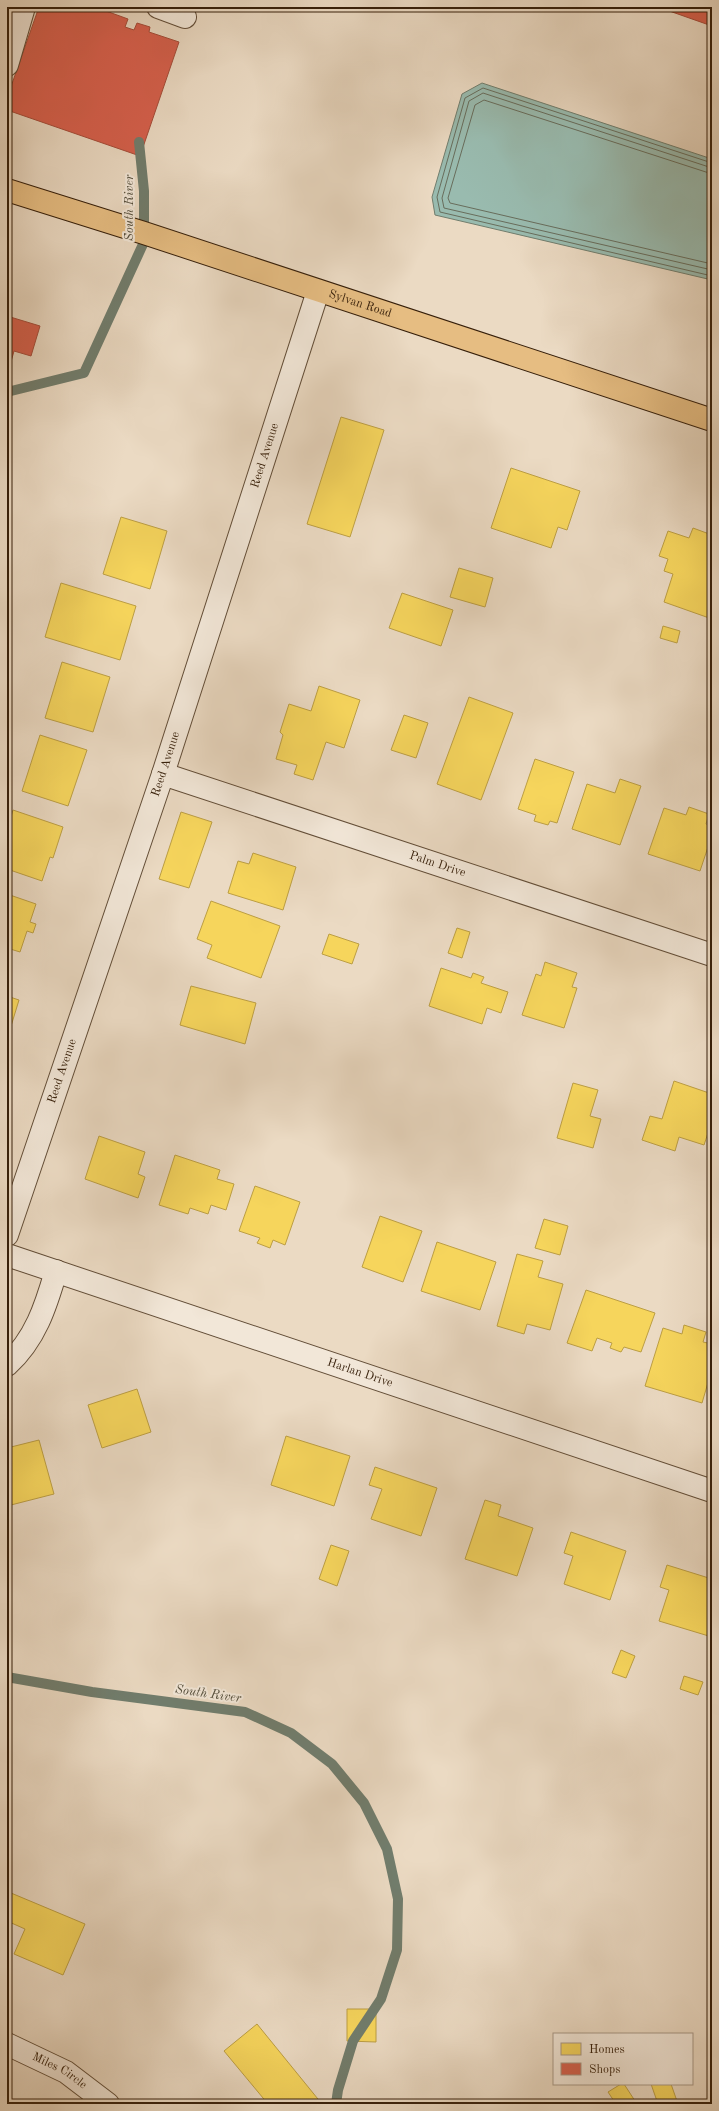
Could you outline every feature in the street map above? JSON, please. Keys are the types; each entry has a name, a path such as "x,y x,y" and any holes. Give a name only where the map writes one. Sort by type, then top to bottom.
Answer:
{"main road":[{"name":"Sylvan Road","path":"7,190 712,420"}],"street":[{"path":"7,65 24,7"},
{"path":"158,7 185,16"},
{"name":"Reed Avenue","path":"7,1235 163,774 318,291"},
{"name":"Palm Drive","path":"163,774 712,955"},
{"name":"Harlan Drive","path":"7,1255 712,1491"},
{"path":"7,1365 21,1352 33,1332 47,1301 56,1271"},
{"name":"Miles Circle","path":"7,2044 66,2072 108,2104"}],"water":[{"path":"482,83 712,159 712,280 435,215 432,197 462,94"}],"building: Homes":[{"path":"341,417 384,430 350,537 307,524"},
{"path":"511,468 580,491 567,530 558,527 551,548 491,528"},
{"path":"121,517 167,531 150,589 103,574"},
{"path":"693,528 712,535 712,619 664,602 673,574 664,571 668,559 659,556 668,531 689,538"},
{"path":"459,568 493,578 485,607 450,597"},
{"path":"61,583 136,606 120,660 45,637"},
{"path":"402,593 453,610 441,646 389,628"},
{"path":"663,626 680,631 677,643 660,638"},
{"path":"62,662 110,677 93,732 45,718"},
{"path":"319,686 360,700 344,748 326,742 313,780 294,774 297,765 276,759 283,735 280,732 289,704 311,711"},
{"path":"469,697 513,713 481,800 437,784"},
{"path":"404,715 428,723 416,758 391,750"},
{"path":"40,735 87,750 68,806 22,791"},
{"path":"535,759 574,772 557,823 550,821 548,825 534,821 536,815 518,809"},
{"path":"620,779 641,786 620,845 572,829 587,784 615,793"},
{"path":"689,807 709,814 706,824 712,826 712,835 700,871 648,854 664,808 686,815"},
{"path":"13,810 63,827 53,858 50,857 42,881 7,869 7,830"},
{"path":"181,812 212,822 189,888 159,879"},
{"path":"253,853 296,867 283,910 228,893 238,861 249,864"},
{"path":"7,894 36,904 30,922 36,924 33,933 27,931 20,952 7,948"},
{"path":"211,901 280,926 261,978 207,958 212,945 197,939"},
{"path":"457,928 470,932 462,958 448,953"},
{"path":"329,934 359,944 352,964 322,954"},
{"path":"545,962 577,973 572,987 577,988 564,1028 522,1015 536,974 541,976"},
{"path":"441,968 471,978 473,973 484,977 481,983 508,992 501,1013 487,1008 482,1024 429,1006"},
{"path":"191,986 256,1003 245,1044 180,1025"},
{"path":"7,996 19,1000 8,1036 7,1036"},
{"path":"674,1081 712,1094 712,1121 704,1145 679,1137 675,1151 642,1140 650,1116 662,1119"},
{"path":"573,1083 598,1090 590,1116 601,1119 593,1148 557,1138"},
{"path":"99,1136 145,1152 138,1174 145,1177 138,1198 85,1179"},
{"path":"175,1155 220,1170 217,1179 234,1184 226,1210 211,1205 208,1214 190,1208 188,1214 159,1205"},
{"path":"255,1186 300,1202 285,1245 273,1240 270,1248 257,1243 260,1238 239,1231"},
{"path":"380,1216 422,1231 403,1282 362,1267"},
{"path":"544,1219 568,1226 560,1255 535,1248"},
{"path":"437,1242 496,1262 480,1310 421,1291"},
{"path":"517,1254 543,1261 538,1277 563,1284 550,1330 527,1324 524,1334 497,1326"},
{"path":"586,1290 655,1313 641,1352 624,1347 621,1352 610,1348 612,1343 597,1338 592,1351 567,1343"},
{"path":"684,1325 706,1332 703,1342 712,1344 712,1369 702,1403 645,1386 663,1328 682,1334"},
{"path":"137,1389 151,1432 102,1448 88,1405"},
{"path":"286,1436 350,1456 334,1506 271,1485"},
{"path":"39,1440 54,1494 7,1506 7,1448"},
{"path":"375,1467 437,1488 421,1536 371,1519 382,1489 369,1485"},
{"path":"485,1500 501,1505 498,1516 533,1528 517,1576 465,1559"},
{"path":"571,1532 626,1551 610,1600 564,1584 573,1556 564,1553"},
{"path":"331,1545 349,1551 337,1586 319,1579"},
{"path":"667,1565 712,1579 712,1637 659,1621 669,1590 660,1587"},
{"path":"621,1650 635,1656 626,1678 612,1673"},
{"path":"684,1676 703,1682 698,1695 680,1689"},
{"path":"11,1893 85,1924 63,1975 14,1954 25,1929 7,1921 7,1902"},
{"path":"347,2009 376,2009 376,2042 347,2041"},
{"path":"257,2024 322,2104 268,2104 224,2051"},
{"path":"619,2085 625,2085 637,2104 616,2104 608,2092"},
{"path":"651,2085 671,2085 678,2104 658,2104"}],"building: Shops":[{"path":"39,7 95,7 128,19 125,27 134,30 137,23 150,27 149,32 179,42 140,156 7,110 7,98"},
{"path":"658,7 712,7 712,26"},
{"path":"7,316 40,326 31,356 14,351 9,369 7,368"}],"waterway":[{"name":"South River","path":"7,392 84,373 144,242 144,191 139,142"},
{"name":"South River","path":"7,1677 92,1692 245,1712 291,1733 332,1764 364,1803 387,1849 398,1899 397,1950 381,1999 353,2041 338,2090 336,2104"}]}
